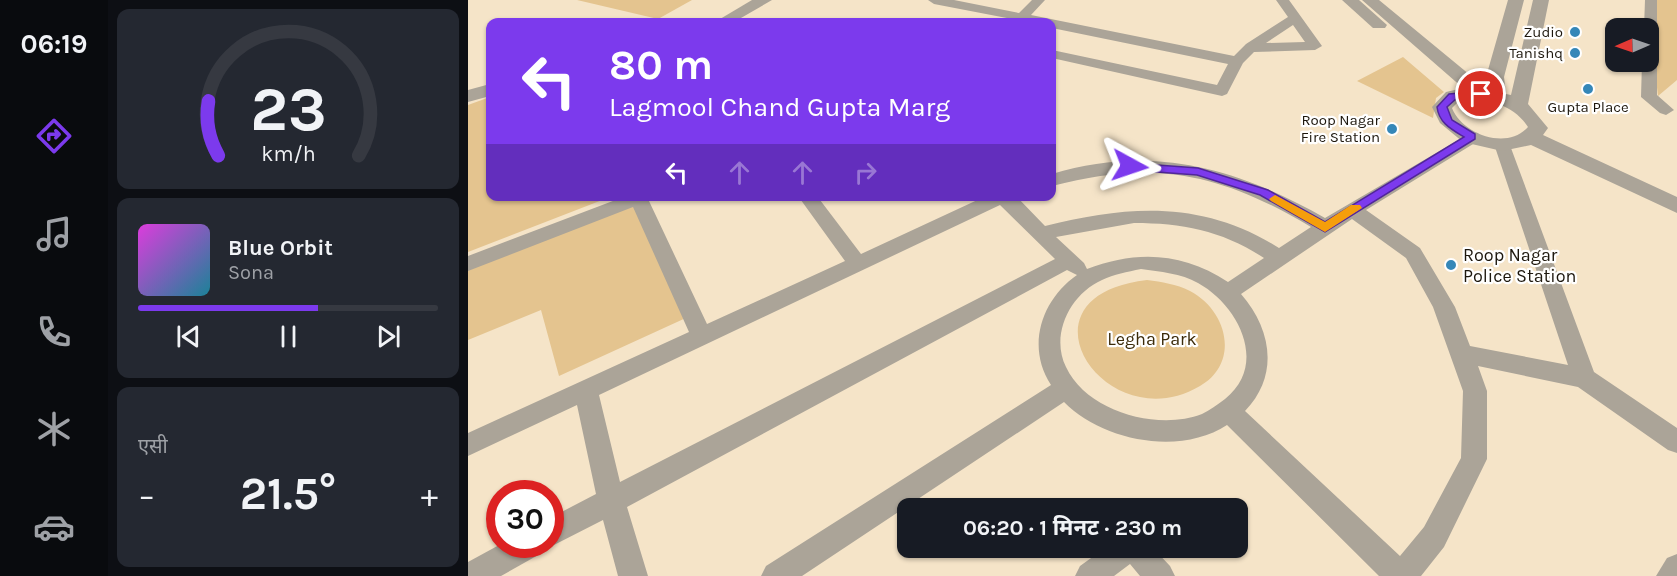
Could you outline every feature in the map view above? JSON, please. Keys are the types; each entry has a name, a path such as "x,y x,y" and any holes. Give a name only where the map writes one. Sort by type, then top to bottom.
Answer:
{"street":[{"path":"730,18 764,0"},
{"path":"934,0 1010,18"},
{"path":"1021,18 1039,0"},
{"path":"1250,48 1315,46 1282,0"},
{"path":"1350,0 1453,96"},
{"path":"1370,0 1489,95 1518,105 1532,116 1536,133 1677,206"},
{"path":"1489,95 1516,0"},
{"path":"1518,105 1540,0"},
{"path":"1651,0 1649,98 1673,108"},
{"path":"1056,55 1222,91 1237,61 1250,48 1295,18"},
{"path":"1056,25 1237,61"},
{"path":"468,96 486,91"},
{"path":"1489,95 1453,96 1442,107 1443,114 1449,122 1472,137 1502,144 1526,142 1536,133"},
{"path":"1536,133 1677,192"},
{"path":"1228,292 1325,227 1472,137"},
{"path":"1502,144 1584,378"},
{"path":"1056,178 1065,175 1130,166 1198,172 1264,192 1325,227"},
{"path":"468,264 634,201"},
{"path":"643,201 702,337"},
{"path":"811,201 857,263"},
{"path":"468,445 857,263 996,201"},
{"path":"1009,201 1087,278"},
{"path":"1228,410 1402,576 1434,537 1474,459 1476,391 1444,307 1413,253 1353,210"},
{"path":"1042,234 1082,222 1129,214 1181,216 1231,231 1263,246 1279,258"},
{"path":"564,525 1069,260"},
{"path":"1141,262 1174,266 1206,277 1228,292 1249,316 1258,344 1256,374 1244,397 1217,418 1181,430 1140,430 1102,417 1066,388 1051,359 1049,330 1059,304 1087,278 1109,268 1141,262"},
{"path":"1462,354 1584,378 1677,442"},
{"path":"776,576 1066,388"},
{"path":"586,390 611,500 633,576"},
{"path":"1090,576 1127,549 1137,551 1160,576"},
{"path":"472,576 505,558"},
{"path":"1671,576 1677,568"}],"green space":[{"path":"577,0 692,0 660,18"},
{"path":"1647,0 1677,0 1677,80 1658,96 1655,72 1659,72 1659,18 1649,18"},
{"path":"1403,57 1444,92 1436,98 1433,118 1357,81"},
{"path":"486,98 486,201 600,201 468,252 468,105"},
{"path":"634,203 688,317 559,376 541,310 468,340 468,265"},
{"name":"Legha Park","path":"1147,280 1179,287 1203,300 1213,311 1224,337 1221,364 1213,376 1200,386 1165,398 1133,395 1105,381 1086,360 1078,335 1083,311 1106,291"}],"slow traffic":[{"path":"1275,199 1325,227 1355,208"}],"place":[{"name":"Zudio","path":"1575,32"},
{"name":"Tanishq","path":"1575,53"},
{"name":"Gupta Place","path":"1588,89"},
{"name":"Roop Nagar Fire Station","path":"1392,129"},
{"name":"Roop Nagar Police Station","path":"1451,265"}],"route":[{"path":"1130,166 1198,172 1264,192 1325,227 1472,137 1449,122 1443,114 1442,107 1446,100 1453,96 1466,93 1481,94"}]}
